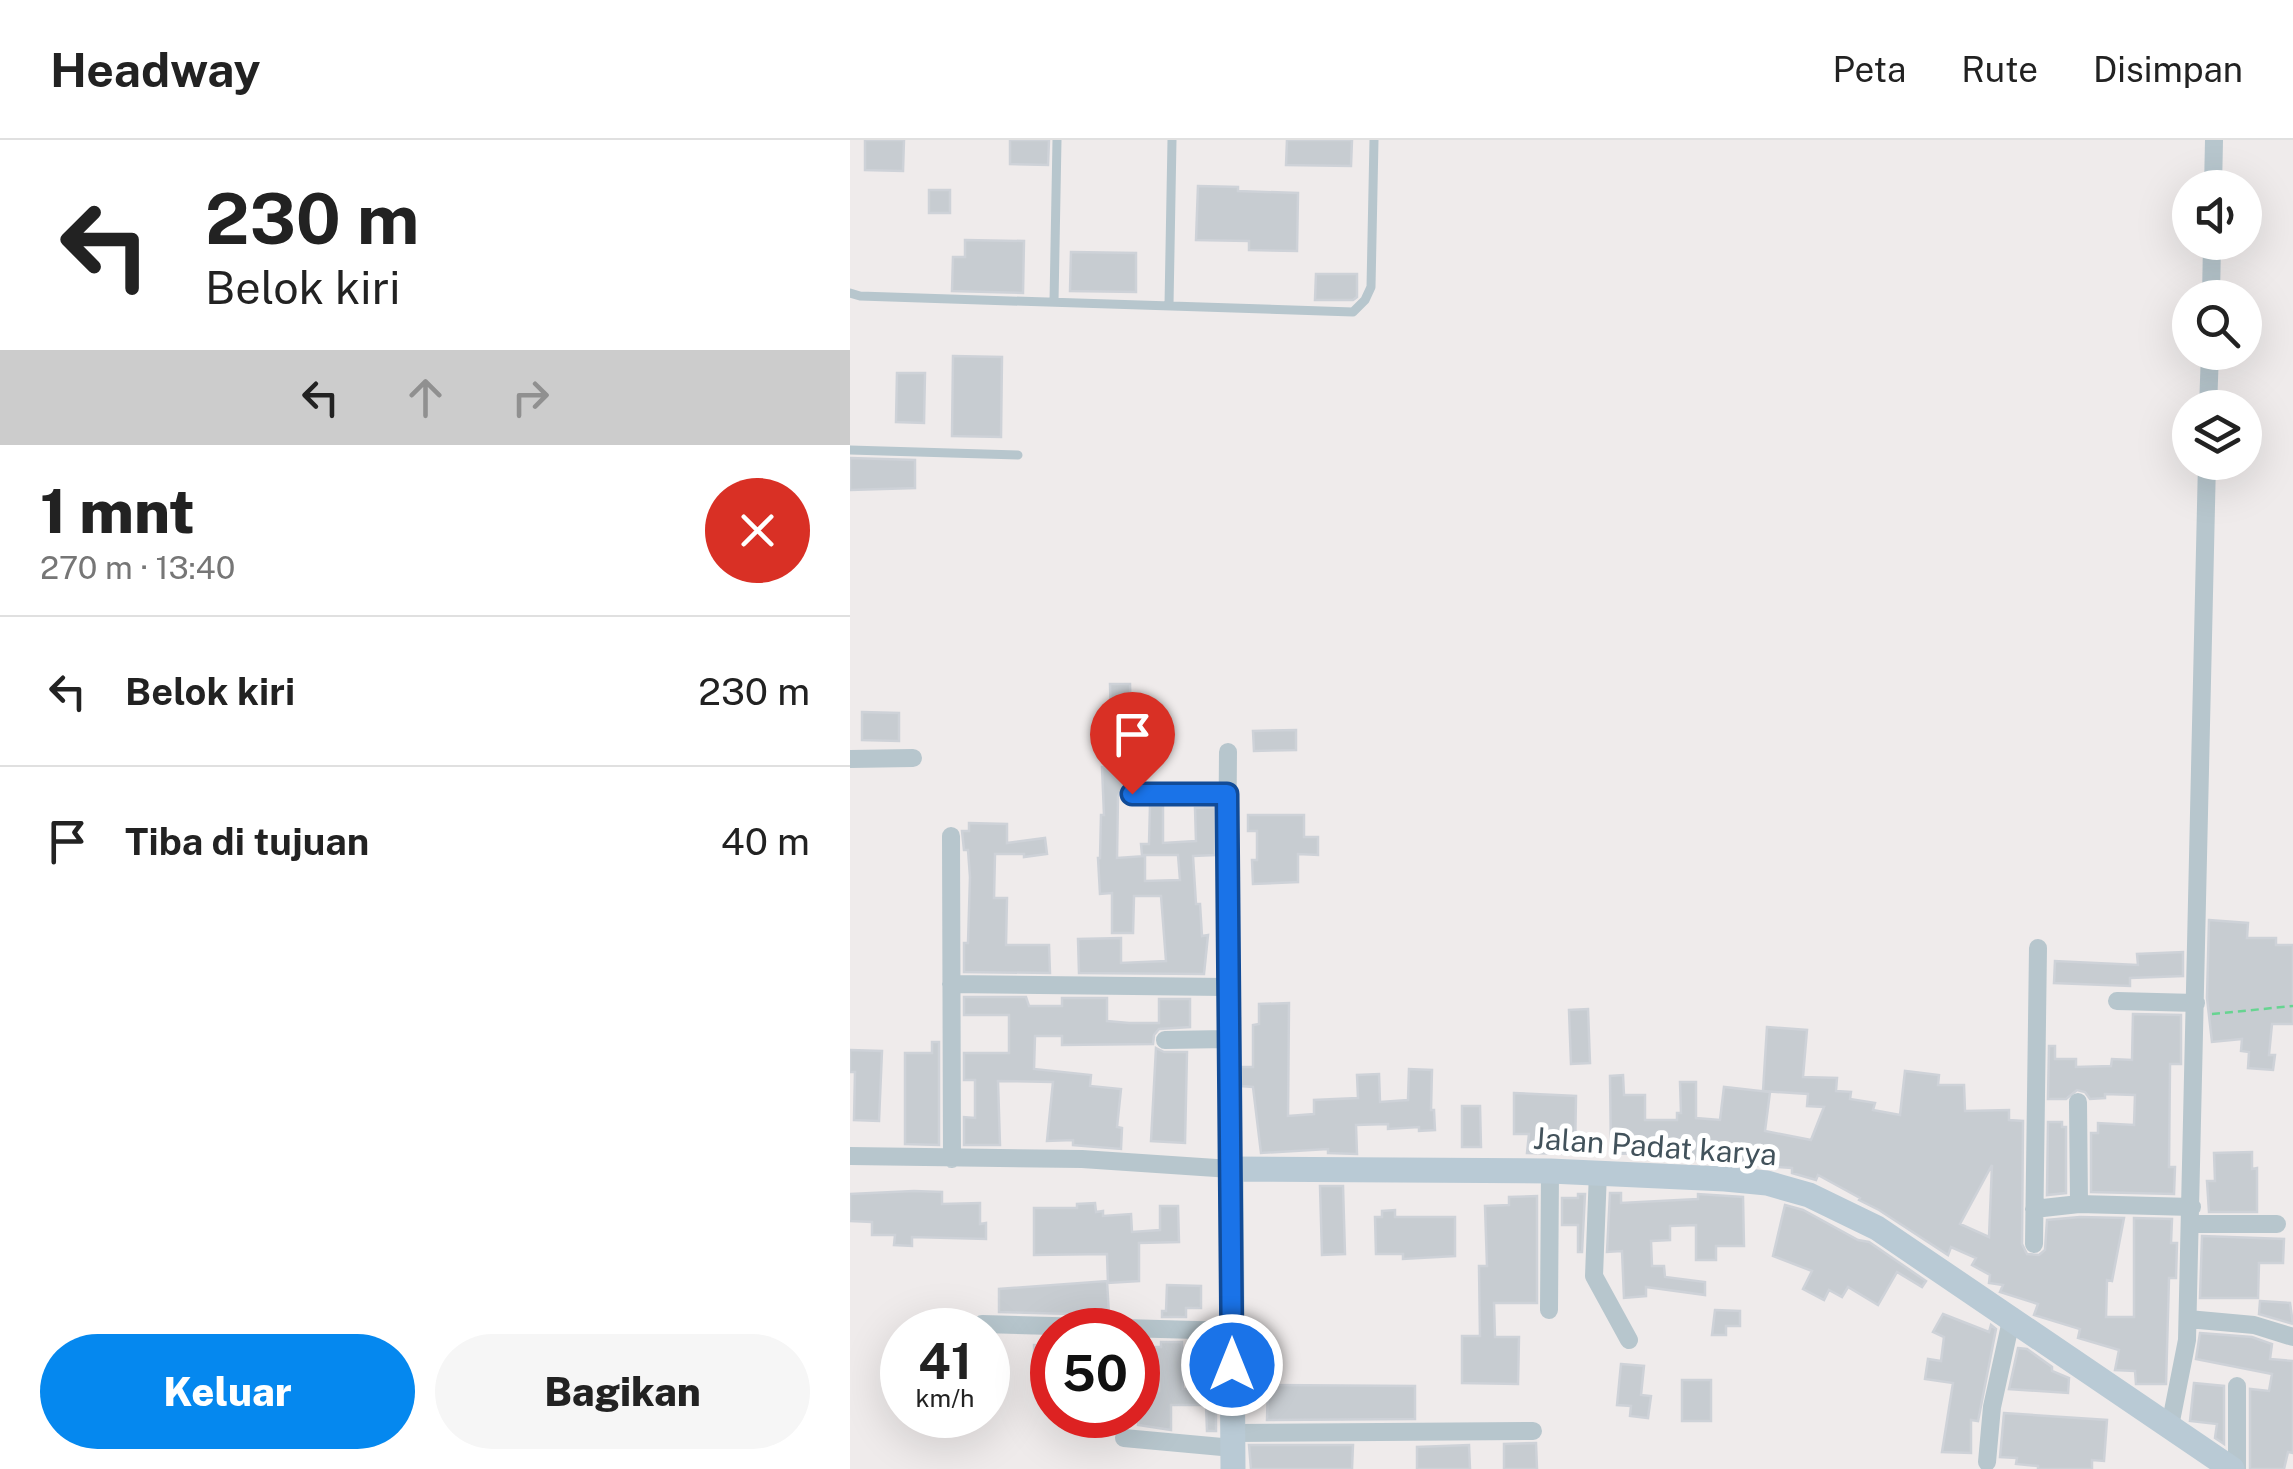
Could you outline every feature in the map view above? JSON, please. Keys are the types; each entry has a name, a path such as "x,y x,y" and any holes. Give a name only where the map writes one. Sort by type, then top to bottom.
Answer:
{"main road":[{"name":"Jalan Padat karya","path":"1231,1169 1598,1172 1756,1182 1809,1195 1877,1228 2234,1469"},
{"path":"1231,1169 1232,1450"}],"street":[{"path":"2213,170 2214,140"},
{"path":"2170,1426 2185,1359 2188,1320 2207,480"},
{"path":"850,1156 1082,1159 1231,1169 1226,987 1228,752"},
{"path":"850,760 913,758"},
{"path":"1132,794 1227,794"},
{"path":"951,836 952,1159"},
{"path":"2034,1244 2038,948"},
{"path":"951,984 1226,987"},
{"path":"2117,1001 2196,1009"},
{"path":"1165,1040 1227,1039"},
{"path":"2078,1102 2079,1204"},
{"path":"1549,1310 1550,1171"},
{"path":"1598,1172 1594,1276 1629,1340"},
{"path":"2034,1209 2079,1204 2277,1224"},
{"path":"1987,1462 1992,1407 2012,1316"},
{"path":"2188,1320 2254,1325 2293,1338"},
{"path":"1010,1325 1232,1331"},
{"path":"2234,1469 2237,1386"},
{"path":"1124,1438 1232,1450 1533,1431"}],"lane":[{"path":"1054,302 1057,140"},
{"path":"1169,305 1172,140"},
{"path":"850,293 1353,312 1371,287 1374,140"},
{"path":"850,450 1018,455"}],"path":[{"path":"2196,1009 2293,1006"}],"building":[{"path":"865,140 904,140 903,171 865,170"},
{"path":"1010,140 1049,140 1048,165 1010,164"},
{"path":"1287,140 1352,140 1351,166 1286,165"},
{"path":"1198,186 1298,193 1297,251 1249,250 1249,241 1196,240"},
{"path":"929,190 950,190 950,213 929,213"},
{"path":"965,240 1024,241 1023,293 952,291 953,257 965,257"},
{"path":"1071,252 1136,253 1136,292 1070,291"},
{"path":"1316,274 1357,274 1357,297 1315,300"},
{"path":"953,356 1002,357 1001,437 952,436"},
{"path":"897,373 925,373 924,423 896,422"},
{"path":"850,458 915,460 915,488 850,490"},
{"path":"1110,684 1130,684 1131,722 1111,722"},
{"path":"862,712 899,713 899,741 862,740"},
{"path":"1296,730 1296,750 1254,751 1253,731"},
{"path":"1102,767 1125,767 1125,784 1118,796 1117,858 1145,856 1145,881 1180,880 1178,855 1142,855 1141,844 1149,844 1150,806 1163,806 1163,843 1196,841 1195,808 1215,807 1215,855 1193,856 1202,936 1208,935 1204,974 1079,973 1078,939 1121,938 1121,963 1166,961 1161,896 1134,896 1133,933 1112,933 1112,893 1100,894"},
{"path":"1248,815 1304,815 1304,837 1318,837 1318,855 1298,854 1298,882 1253,884 1257,831 1248,831"},
{"path":"969,823 1007,824 1007,843 1045,838 1047,854 995,854 994,898 1007,898 1006,945 1049,945 1050,973 964,972 970,877 962,831 969,831"},
{"path":"2209,920 2248,923 2247,938 2276,938 2276,945 2293,945 2293,1024 2272,1024 2269,1055 2275,1055 2273,1070 2248,1068 2249,1052 2241,1051 2242,1039 2212,1042 2207,998"},
{"path":"2183,952 2183,976 2130,978 2130,986 2054,983 2055,961 2138,965 2137,954"},
{"path":"964,997 1026,997 1029,1006 1062,1006 1062,998 1107,998 1107,1021 1129,1023 1159,1023 1159,999 1190,999 1190,1027 1159,1029 1153,1044 1062,1045 1062,1036 1035,1036 1034,1069 1091,1075 1090,1086 1121,1089 1117,1127 1122,1128 1121,1149 1073,1145 1073,1140 1047,1141 1053,1082 998,1081 1000,1145 964,1145 964,1117 975,1118 975,1080 964,1080 964,1053 1009,1053 1009,1015 964,1015"},
{"path":"1289,1003 1288,1116 1314,1114 1314,1100 1358,1098 1357,1075 1379,1074 1380,1102 1408,1100 1409,1069 1432,1070 1435,1130 1388,1129 1388,1124 1356,1125 1357,1154 1328,1153 1328,1149 1261,1153 1253,1087 1241,1086 1241,1067 1253,1067 1253,1025 1259,1024 1259,1004"},
{"path":"1588,1009 1590,1063 1571,1064 1569,1010"},
{"path":"2133,1014 2181,1015 2181,1064 2170,1064 2169,1167 2175,1167 2174,1194 2091,1192 2091,1133 2098,1133 2098,1123 2134,1125 2135,1095 2105,1094 2105,1098 2090,1099 2077,1090 2066,1099 2048,1099 2049,1046 2055,1046 2055,1059 2076,1059 2076,1067 2111,1066 2112,1059 2132,1060"},
{"path":"1767,1027 1807,1030 1803,1077 1837,1078 1836,1091 1851,1092 1850,1099 1875,1103 1873,1110 1900,1115 1905,1071 1939,1075 1938,1085 1964,1085 1965,1111 2009,1110 2009,1120 2023,1121 2022,1244 2027,1254 2039,1255 2045,1250 2047,1220 2124,1218 2112,1281 2107,1280 2106,1317 2134,1317 2134,1218 2172,1219 2171,1243 2177,1243 2176,1278 2169,1278 2166,1384 2136,1384 2135,1371 2115,1370 2119,1350 2078,1338 2080,1329 2034,1315 2038,1304 2000,1292 2003,1285 1989,1283 1990,1275 1972,1265 1976,1258 1951,1247 1948,1255 1818,1175 1816,1180 1792,1173 1792,1168 1724,1163 1724,1159 1651,1159 1651,1153 1611,1154 1610,1076 1623,1075 1624,1095 1645,1095 1645,1120 1677,1120 1677,1113 1681,1113 1680,1082 1696,1082 1696,1118 1720,1120 1724,1087 1770,1092 1765,1131 1811,1140 1824,1107 1807,1106 1808,1094 1763,1091","holes":["1992,1165 1989,1237 1960,1224"]},
{"path":"932,1042 939,1042 939,1145 905,1144 905,1053 932,1053"},
{"path":"1156,1048 1187,1052 1185,1143 1151,1141"},
{"path":"850,1050 882,1051 879,1121 854,1120 855,1072 850,1072"},
{"path":"1514,1093 1576,1096 1575,1154 1527,1153 1529,1134 1514,1134"},
{"path":"1462,1106 1480,1106 1481,1147 1462,1147"},
{"path":"2048,1122 2062,1122 2062,1127 2066,1127 2066,1193 2047,1195"},
{"path":"2252,1152 2252,1169 2257,1168 2257,1212 2209,1212 2207,1181 2215,1181 2214,1153"},
{"path":"1320,1186 1343,1186 1345,1254 1322,1255"},
{"path":"942,1192 942,1204 980,1203 980,1224 986,1223 986,1239 912,1237 912,1246 894,1245 895,1235 872,1235 872,1222 850,1221 850,1194"},
{"path":"1610,1193 1621,1193 1621,1203 1698,1199 1698,1194 1743,1197 1744,1246 1716,1246 1716,1260 1696,1260 1696,1225 1670,1226 1670,1240 1651,1241 1652,1266 1664,1266 1665,1277 1705,1282 1705,1295 1646,1287 1646,1296 1624,1298 1622,1251 1607,1252"},
{"path":"1578,1194 1585,1194 1582,1252 1578,1252 1578,1225 1562,1225 1562,1198 1578,1198"},
{"path":"1537,1196 1537,1303 1494,1303 1495,1337 1519,1337 1518,1384 1462,1383 1462,1336 1480,1336 1479,1266 1487,1266 1485,1206 1509,1205 1509,1197"},
{"path":"1095,1203 1096,1212 1103,1211 1103,1216 1131,1214 1132,1232 1160,1230 1160,1206 1178,1206 1179,1242 1139,1243 1139,1281 1108,1283 1107,1254 1034,1255 1034,1208 1077,1208 1077,1204"},
{"path":"1785,1205 1869,1242 1926,1281 1922,1287 1897,1272 1878,1305 1848,1287 1842,1297 1829,1290 1824,1300 1803,1289 1812,1271 1773,1256"},
{"path":"1395,1210 1395,1217 1455,1217 1455,1256 1403,1259 1403,1254 1376,1254 1375,1217 1382,1217 1382,1211"},
{"path":"2202,1236 2284,1239 2283,1263 2259,1263 2258,1298 2200,1298"},
{"path":"1107,1281 1109,1308 1030,1308 1030,1313 1010,1312 1010,1308 999,1308 999,1289"},
{"path":"1167,1285 1201,1286 1201,1308 1186,1308 1186,1317 1162,1317 1162,1311 1166,1311"},
{"path":"2260,1301 2290,1303 2293,1324 2259,1314"},
{"path":"1715,1310 1740,1311 1740,1326 1726,1326 1726,1335 1712,1335"},
{"path":"1943,1314 1989,1332 1991,1325 1996,1329 1978,1421 1971,1420 1971,1453 1942,1452 1953,1383 1925,1379 1928,1359 1941,1361 1944,1337 1933,1332"},
{"path":"2200,1333 2252,1337 2272,1344 2270,1359 2293,1361 2293,1453 2288,1452 2284,1469 2250,1469 2250,1389 2269,1391 2272,1374 2196,1359"},
{"path":"1161,1342 1182,1342 1183,1389 1216,1388 1216,1431 1207,1431 1206,1405 1171,1405 1171,1430 1160,1428"},
{"path":"2018,1348 2027,1349 2052,1367 2052,1371 2069,1378 2068,1393 2009,1389"},
{"path":"1621,1364 1644,1366 1641,1395 1651,1396 1648,1418 1630,1416 1631,1406 1617,1405"},
{"path":"1682,1380 1711,1380 1711,1421 1682,1421"},
{"path":"2194,1383 2224,1386 2224,1444 2215,1438 2217,1424 2190,1421"},
{"path":"1268,1385 1415,1386 1415,1419 1267,1420"},
{"path":"2004,1413 2107,1420 2104,1461 2092,1460 2092,1469 2038,1469 2016,1464 2017,1458 2000,1457"},
{"path":"1536,1443 1537,1469 1504,1469 1504,1444"},
{"path":"1249,1445 1353,1445 1352,1469 1251,1469"},
{"path":"1469,1445 1470,1469 1417,1469 1417,1447"}],"route":[{"path":"1132,794 1227,794 1232,1365"}]}
